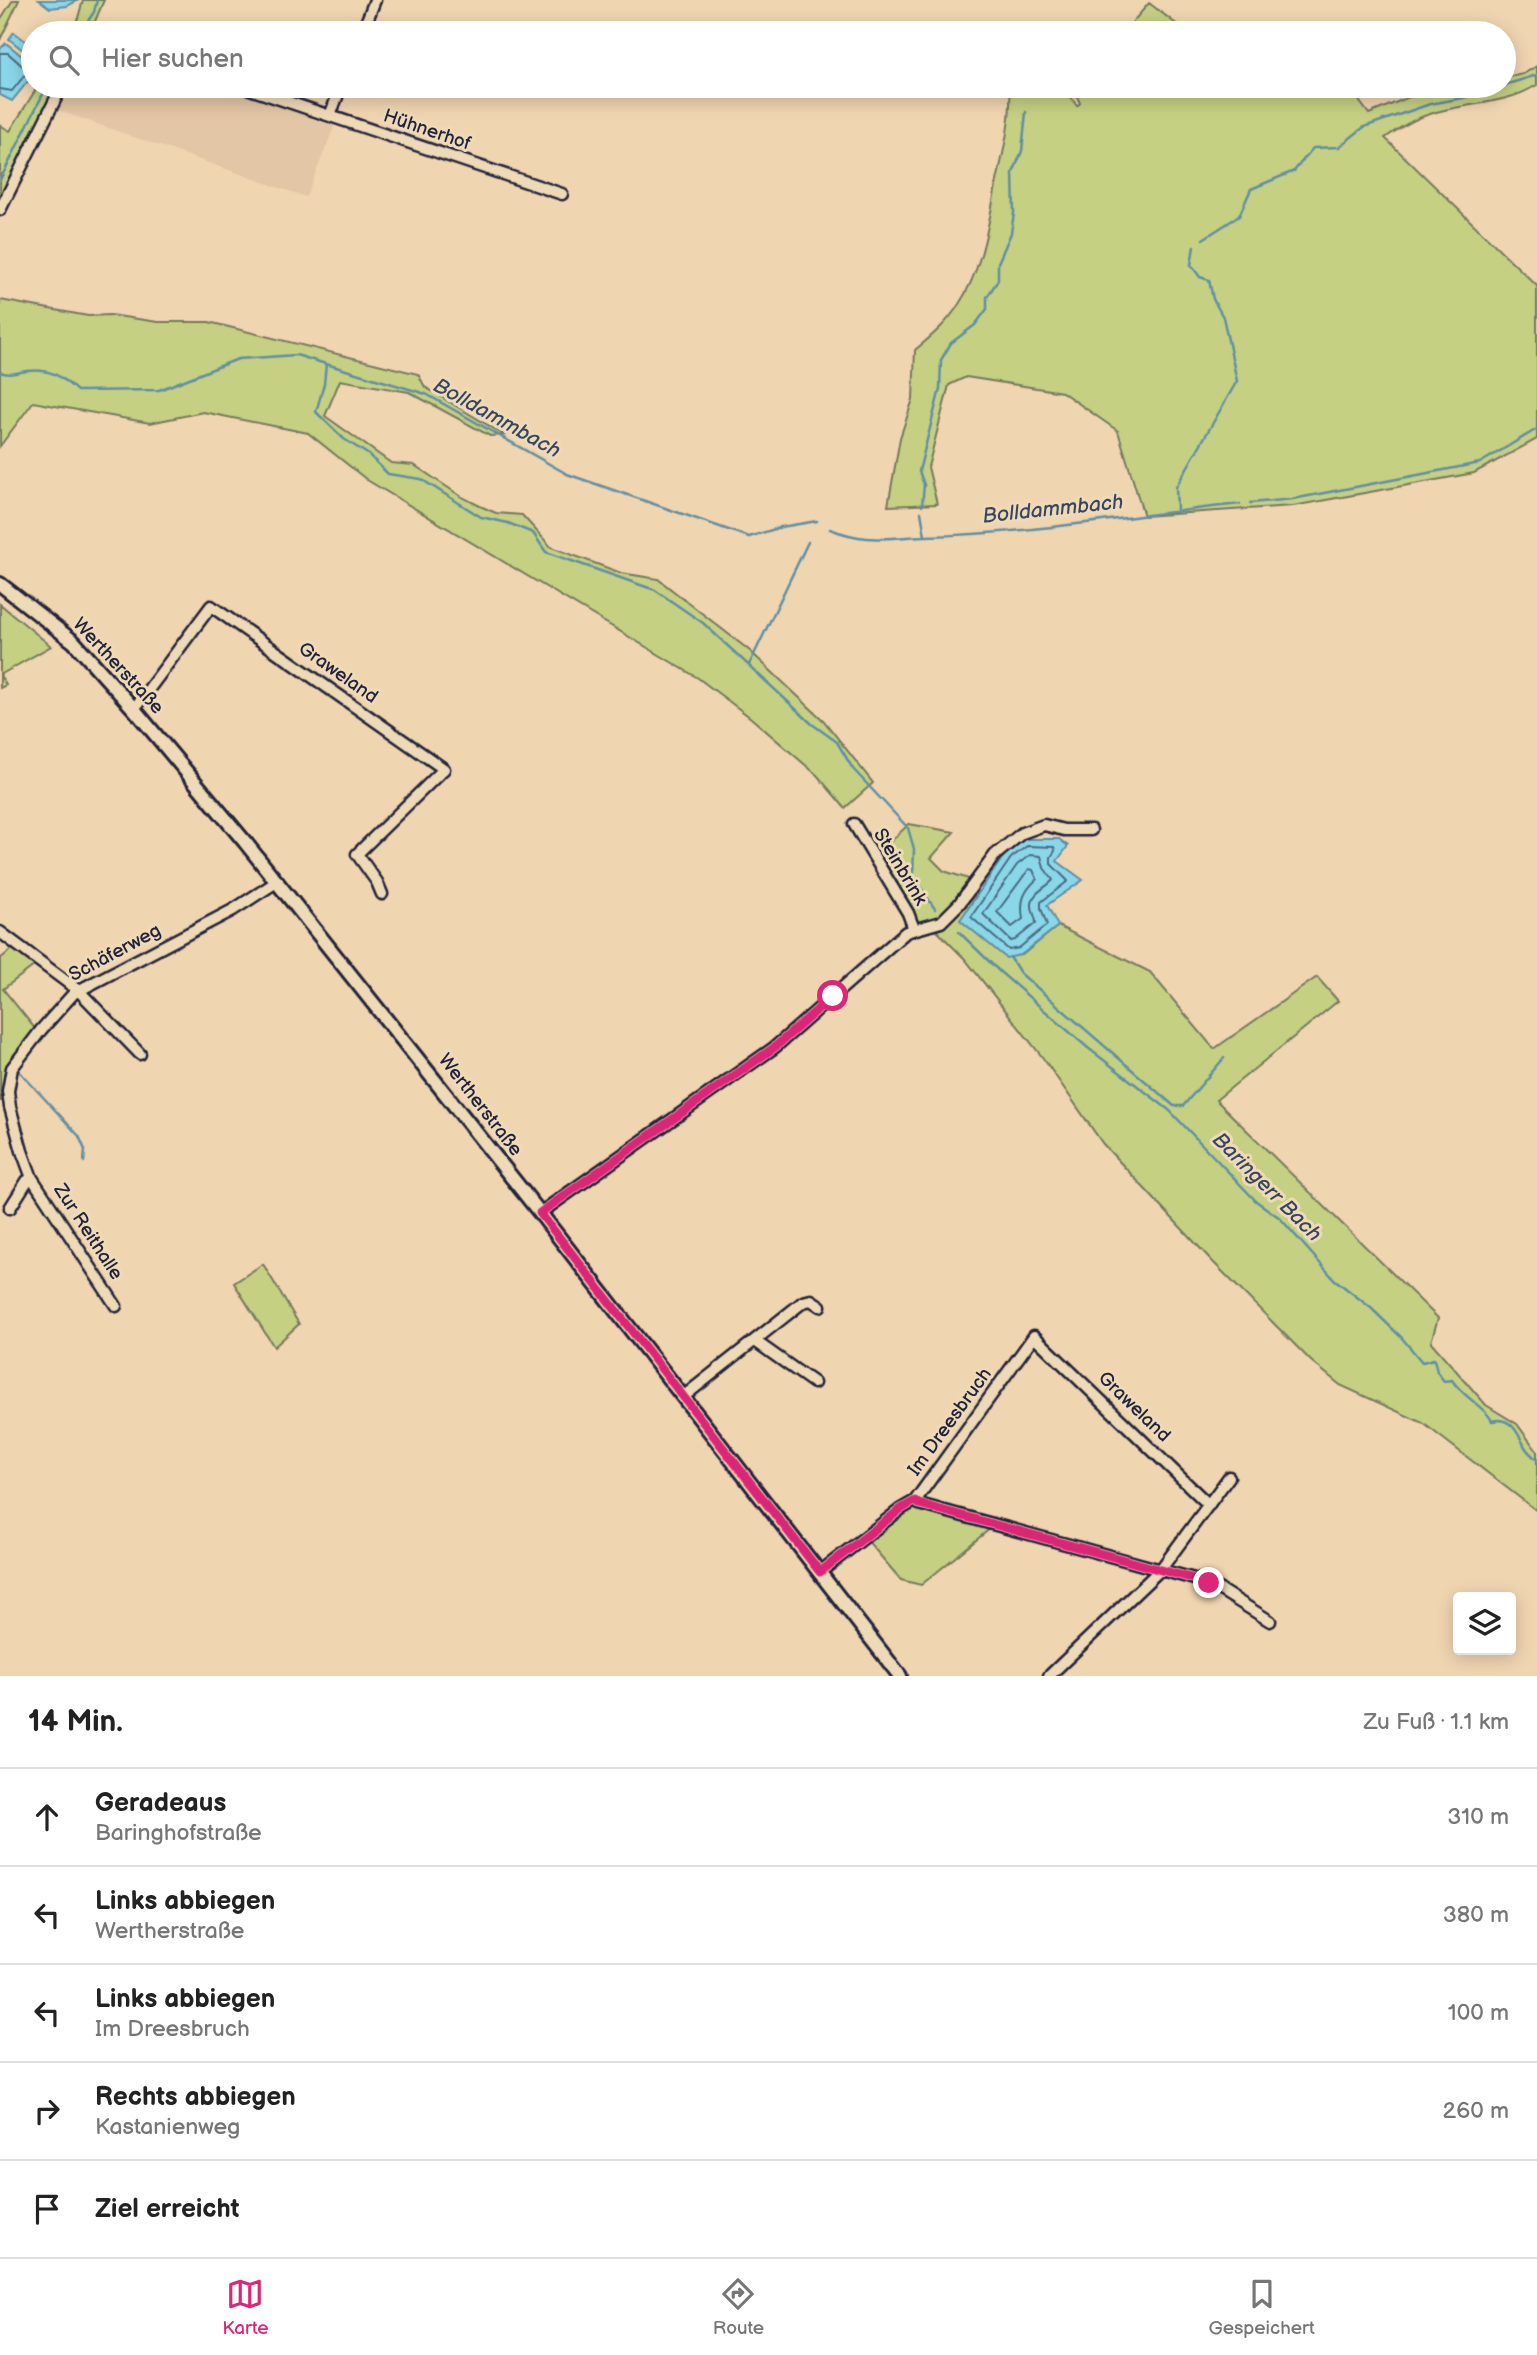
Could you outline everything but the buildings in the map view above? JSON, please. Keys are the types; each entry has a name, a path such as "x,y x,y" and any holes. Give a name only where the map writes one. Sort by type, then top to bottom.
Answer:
{"main road":[{"name":"Wertherstraße","path":"0,584 74,642 134,709 278,881 900,1676"}],"street":[{"path":"366,21 374,0"},
{"path":"0,210 56,98"},
{"name":"Hühnerhof","path":"277,98 562,194"},
{"path":"330,116 337,98"},
{"name":"Graweland","path":"134,709 211,606 444,769 357,854 377,882 382,894"},
{"name":"Steinbrink","path":"854,824 908,914 914,929"},
{"path":"540,1213 775,1047 906,932 941,922 959,904 1006,844 1022,833 1044,825 1064,830 1091,830"},
{"name":"Schäferweg","path":"32,1178 10,1107 9,1080 12,1068 27,1047 68,999 79,991 233,910 278,881"},
{"path":"0,932 79,991 140,1054"},
{"path":"10,1208 27,1181 32,1178"},
{"name":"Zur Reithalle","path":"32,1178 116,1306"},
{"path":"683,1397 803,1302 811,1300 820,1306"},
{"name":"Graweland","path":"1034,1336 1209,1505"},
{"name":"Im Dreesbruch","path":"820,1572 915,1501 1034,1336"},
{"path":"755,1341 814,1383"},
{"path":"1049,1676 1161,1569 1229,1477"},
{"path":"915,1501 1209,1583 1270,1621"}],"shaded area":[{"path":"60,98 267,98 336,122 306,197 54,109"}],"green space":[{"path":"13,0 19,0 0,40 0,20"},
{"path":"83,0 104,0 95,21 76,21"},
{"path":"1149,3 1172,21 1133,21"},
{"path":"1537,66 1537,85 1516,94 1516,75"},
{"path":"31,98 53,98 0,201 0,125 10,131"},
{"path":"1010,98 1071,98 1077,106 1080,103 1078,98 1357,98 1369,114 1407,98 1505,98 1433,113 1410,122 1385,138 1537,286 1537,439 1474,473 1293,506 1144,516 1118,431 1062,392 966,377 949,385 928,467 937,504 888,506 900,438 913,399 915,350 950,317 967,291 973,276 990,216 1006,136"},
{"path":"0,300 88,316 110,315 158,322 209,322 418,374 425,387 504,435 490,436 409,392 340,380 325,416 391,463 414,465 462,497 496,513 522,515 551,547 621,573 658,579 750,651 824,721 873,783 845,808 817,775 751,718 698,678 367,480 308,433 203,412 150,423 33,402 0,446"},
{"path":"0,604 51,646 0,675"},
{"path":"0,675 6,685 0,688"},
{"path":"909,824 954,832 931,858 944,871 972,880 978,892 961,920 983,937 1022,955 1058,926 1150,972 1214,1049 1317,977 1338,1001 1216,1100 1438,1318 1431,1342 1486,1405 1517,1424 1537,1451 1537,1511 1423,1423 1340,1385 1311,1361 1213,1262 1103,1144 1043,1058 965,959 937,931 922,930 877,854"},
{"path":"16,946 38,963 3,989 37,1031 7,1066 5,1100 0,1101 0,959"},
{"path":"263,1264 299,1324 274,1347 234,1283"},
{"path":"916,1508 991,1528 921,1585 901,1580 866,1539 904,1512"}],"water":[{"path":"39,0 79,0 67,6 50,8"},
{"path":"14,32 21,38 21,48 9,39"},
{"path":"6,43 21,55 21,90 12,101 0,95 0,49"},
{"path":"1025,839 1059,839 1068,846 1057,861 1083,880 1047,905 1058,926 1021,955 1006,958 960,920 1006,853"}],"waterway":[{"path":"88,21 97,0"},
{"path":"1516,82 1537,75"},
{"path":"0,180 41,98"},
{"path":"1203,239 1239,216 1251,189 1294,171 1313,148 1339,147 1364,127 1430,104 1463,98"},
{"path":"922,506 924,485 919,471 940,389 941,360 951,343 975,325 987,309 987,297 998,280 998,263 1011,233 1014,213 1013,173 1022,151 1026,112"},
{"path":"1177,510 1176,487 1237,381 1223,317 1213,299 1209,280 1200,277 1191,265 1194,246"},
{"name":"Bolldammbach","path":"0,372 49,372 77,391 159,390 238,359 296,355 426,394 567,474 749,537 781,527 817,521"},
{"path":"326,364 324,384 316,412 344,439 369,455 388,474 421,479 481,517 508,523 533,533 546,552 655,590 703,623 812,724 837,742 853,769 908,828 914,849 913,876 935,909"},
{"name":"Bolldammbach","path":"1250,503 1293,499 1480,463 1537,429"},
{"name":"Bolldammbach","path":"830,529 867,538 964,535 1240,504"},
{"path":"921,512 925,536"},
{"name":"Bolldammbach","path":"749,665 808,542"},
{"name":"Baringerr Bach","path":"959,932 1000,972 1088,1048 1169,1110 1256,1201 1280,1218 1334,1279 1371,1308 1422,1362 1434,1359 1437,1372 1444,1381 1452,1380 1492,1421 1509,1423 1526,1449 1537,1460"},
{"path":"1010,957 1020,973 1174,1106 1183,1106 1224,1058"},
{"path":"19,1071 79,1136 85,1150 84,1162"}],"route":[{"path":"833,996 775,1047 540,1213 820,1572 915,1501 1209,1583"}]}
